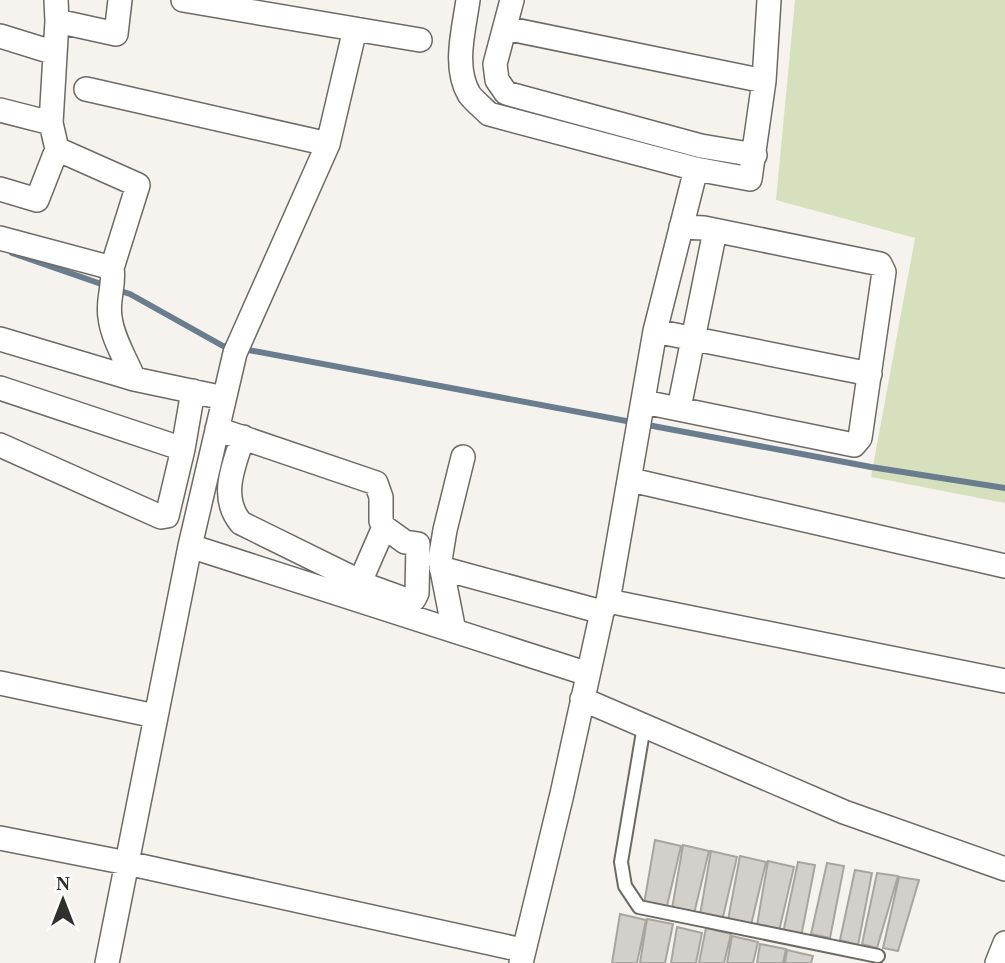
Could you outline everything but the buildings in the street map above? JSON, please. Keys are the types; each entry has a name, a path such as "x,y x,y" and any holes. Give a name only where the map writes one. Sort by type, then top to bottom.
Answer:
{"street":[{"path":"0,189 37,200 57,149 51,123 57,10 116,34 120,0"},
{"path":"183,0 420,40"},
{"path":"468,0 461,51 462,75 470,95 489,114 696,169 750,179 764,81 769,0"},
{"path":"512,0 495,64 497,79 506,93 701,146 755,155"},
{"path":"505,28 764,81"},
{"path":"107,963 190,546 224,398 239,344 328,144 355,29"},
{"path":"0,36 55,53"},
{"path":"86,89 328,144"},
{"path":"0,110 51,123"},
{"path":"57,149 138,185 113,271 108,301 110,320 134,379"},
{"path":"0,838 127,863 522,956 605,607 631,480 655,331 696,169"},
{"path":"643,405 679,408 854,444 860,438 884,272 880,264 715,230 681,228"},
{"path":"679,408 715,230"},
{"path":"0,238 113,271"},
{"path":"655,331 870,374"},
{"path":"0,339 134,379 224,398"},
{"path":"0,388 183,449"},
{"path":"0,445 161,517 167,516 183,449 192,391"},
{"path":"190,546 365,591 404,599 414,599 417,593 418,544 405,542 384,527 381,521 381,497 376,483 217,429"},
{"path":"243,437 229,487 237,519 241,523 365,591 454,631 588,674"},
{"path":"454,631 440,560 463,457"},
{"path":"631,480 1005,566"},
{"path":"365,591 384,527"},
{"path":"442,568 605,607 1005,681"},
{"path":"0,683 155,716"},
{"path":"582,699 844,812 1003,861"},
{"path":"997,963 1005,943"}],"lane":[{"path":"644,726 621,862 625,886 639,906 878,956"}],"green space":[{"path":"795,0 1005,0 1005,503 871,477 915,238 776,200"}],"waterway":[{"path":"12,253 107,286"},
{"path":"117,290 130,294 223,346 232,347"},
{"path":"243,349 871,467 1005,488"}]}
